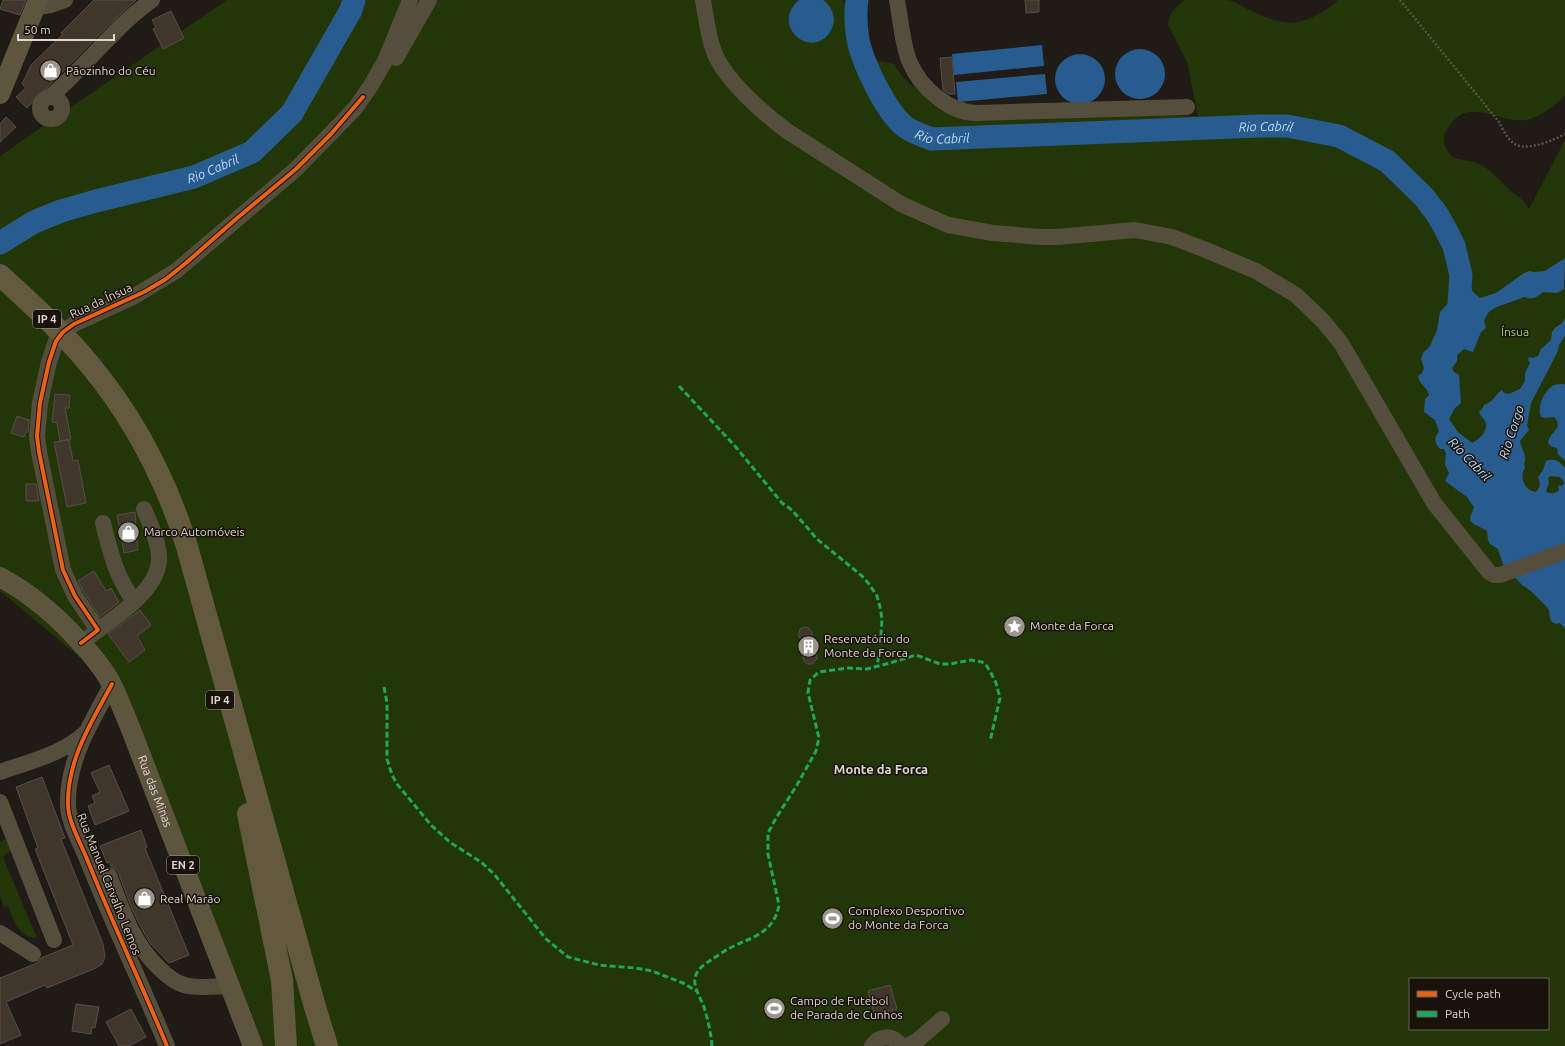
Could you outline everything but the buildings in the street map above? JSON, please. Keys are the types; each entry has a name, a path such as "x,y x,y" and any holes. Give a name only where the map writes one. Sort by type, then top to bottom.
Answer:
{"highway":[{"name":"IP 4","path":"0,276 42,314 130,420 142,439 167,491 178,518 327,1046"},
{"name":"IP 4","path":"0,286 88,368 134,445 164,508 173,533 305,1011 317,1046"},
{"path":"237,764 280,968 284,998 286,1046"}],"main road":[{"path":"2,82 36,4"},
{"name":"Rua das Minas","path":"0,577 17,586 56,616 81,643 112,684 253,1046"}],"street":[{"path":"36,4 51,5 66,0"},
{"path":"56,100 66,84 128,18 152,0"},
{"path":"363,97 385,61 410,0"},
{"path":"363,97 373,89 392,66 429,0"},
{"path":"703,0 714,52 728,74 741,90 787,131 902,204 948,225 992,233 1041,237 1135,230 1159,233 1206,250 1256,271 1296,295 1323,321 1345,349 1438,508 1486,568 1494,575 1505,574 1565,551"},
{"path":"898,0 904,46 913,72 934,95 943,102 959,110 976,113 1187,107"},
{"name":"Rua da Ínsua","path":"98,630 75,596 63,570 39,452 37,436 40,402 56,341 63,332 74,324 138,294 166,278 186,264 236,218 296,169 335,130 363,97"},
{"path":"81,643 134,601 148,587 153,578 159,562 158,547 144,510"},
{"path":"103,523 116,573 134,601"},
{"name":"Rua Manuel Carvalho Lemos","path":"112,684 86,732 72,767 68,811 103,900 167,1046"},
{"name":"Rua Manuel Carvalho Lemos","path":"0,772 60,749 75,742 86,732"},
{"path":"0,802 54,940"},
{"path":"109,875 130,928 140,947 148,958 164,973 174,981 184,985 197,987 229,986"},
{"path":"0,933 33,954"},
{"path":"907,1046 922,1037 942,1019"},
{"path":"872,1046 876,1041 886,1037 896,1040 901,1046"}],"path":[{"path":"1400,0 1499,122 1511,142 1521,147 1534,146 1565,134"}],"green space":[{"name":"Ínsua","path":"227,0 843,0 874,60 894,64 902,76 912,86 1022,119 1160,115 1198,116 1187,62 1168,25 1169,17 1173,11 1185,0 1228,0 1263,16 1288,23 1306,20 1315,16 1338,0 1565,0 1565,96 1552,107 1526,120 1517,120 1486,113 1467,113 1458,117 1450,125 1445,133 1444,143 1449,153 1455,158 1477,163 1487,169 1523,201 1529,209 1565,140 1565,1046 264,1046 129,698 0,591 0,156"},
{"path":"5,839 9,841 12,849 3,857 37,938 26,935 21,931 8,906 4,907 0,896 0,842"}],"water":[{"path":"799,0 823,0 831,9 834,18 832,27 828,35 820,41 811,43 802,40 795,35 790,28 789,19 791,9"},
{"path":"1042,45 1044,66 954,75 952,54"},
{"path":"1135,49 1145,49 1158,56 1165,69 1165,79 1158,92 1145,99 1135,99 1126,95 1119,88 1115,79 1115,69 1119,60 1126,53"},
{"path":"1075,54 1085,54 1098,61 1105,74 1105,84 1098,97 1085,104 1075,104 1066,100 1059,93 1055,84 1055,74 1059,65 1066,58"},
{"path":"1045,74 1047,94 958,102 956,82"},
{"name":"Rio Corgo","path":"1565,258 1564,289 1557,293 1543,292 1532,298 1524,297 1491,310 1484,321 1486,328 1481,332 1473,352 1464,349 1457,355 1457,361 1452,368 1454,372 1459,375 1461,403 1455,408 1449,419 1458,432 1472,443 1478,439 1486,428 1485,421 1479,412 1484,405 1491,401 1502,390 1504,393 1509,394 1520,389 1525,381 1525,373 1530,363 1528,360 1529,357 1533,358 1538,356 1541,349 1551,340 1552,332 1562,323 1565,318 1565,336 1559,345 1558,351 1531,403 1527,425 1529,430 1520,441 1525,455 1525,468 1522,475 1524,483 1528,489 1536,492 1539,488 1540,483 1538,477 1543,470 1546,461 1557,461 1565,468 1565,629 1560,623 1556,624 1552,622 1550,619 1549,610 1545,605 1531,591 1522,585 1503,564 1498,549 1490,544 1488,540 1487,531 1470,520 1474,507 1467,497 1445,481 1449,473 1445,464 1446,453 1444,449 1440,449 1436,443 1435,438 1439,432 1435,420 1424,412 1425,399 1429,395 1418,376 1422,373 1424,368 1421,359 1423,353 1430,346 1437,330 1440,312 1456,292 1456,273 1464,269 1473,292 1480,298 1496,293 1524,273 1530,271 1545,271","holes":["1550,476 1560,477 1564,482 1563,485 1558,486 1559,490 1552,493 1546,491 1549,483 1548,478"]},
{"path":"1554,385 1565,385 1565,461 1558,454 1557,448 1552,447 1548,443 1557,427 1557,421 1554,417 1541,417 1540,413 1540,405 1548,390"}],"waterway":[{"name":"Rio Cabril","path":"0,243 34,222 61,211 194,177 252,152 292,113 351,10 354,0"},
{"name":"Rio Cabril","path":"857,0 856,20 858,40 870,74 883,99 890,110 904,126 914,132 932,139 1259,126 1287,126 1339,136 1387,161 1424,197 1437,214 1454,246 1461,275 1459,302"}],"marked path":[{"path":"679,386 735,446 782,503 792,510 817,539 862,576 869,584 877,596 882,619 880,650 877,666"},
{"path":"712,1046 704,1007 695,985 696,975 702,967 721,954 762,932 773,921 776,914 779,905 768,854 768,833 816,751 819,738 808,693 810,680 819,672 848,668 867,669 916,655 940,664 950,664 971,660 982,662 990,671 996,683 1000,698 990,741"},
{"path":"384,687 387,703 387,759 392,775 397,784 431,825 451,843 481,862 494,874 546,939 568,957 599,965 652,971 683,983 698,992"}],"cycle path":[{"path":"81,643 98,630 75,596 63,570 37,436 40,403 49,362 56,341 63,332 74,324 144,292 166,279 296,169 331,134 363,97"},
{"path":"112,684 82,742 76,757 69,788 68,805 70,818 75,832 167,1046"}],"place":[{"name":"Pãozinho do Céu","path":"50,71"},
{"name":"Marco Automóveis","path":"128,532"},
{"name":"Monte da Forca","path":"1014,626"},
{"name":"Reservatório do Monte da Forca","path":"808,646"},
{"name":"Real Marão","path":"145,899"},
{"name":"Complexo Desportivo do Monte da Forca","path":"832,918"},
{"name":"Campo de Futebol de Parada de Cunhos","path":"775,1008"}],"district":[{"name":"Monte da Forca","path":"881,769"}]}
